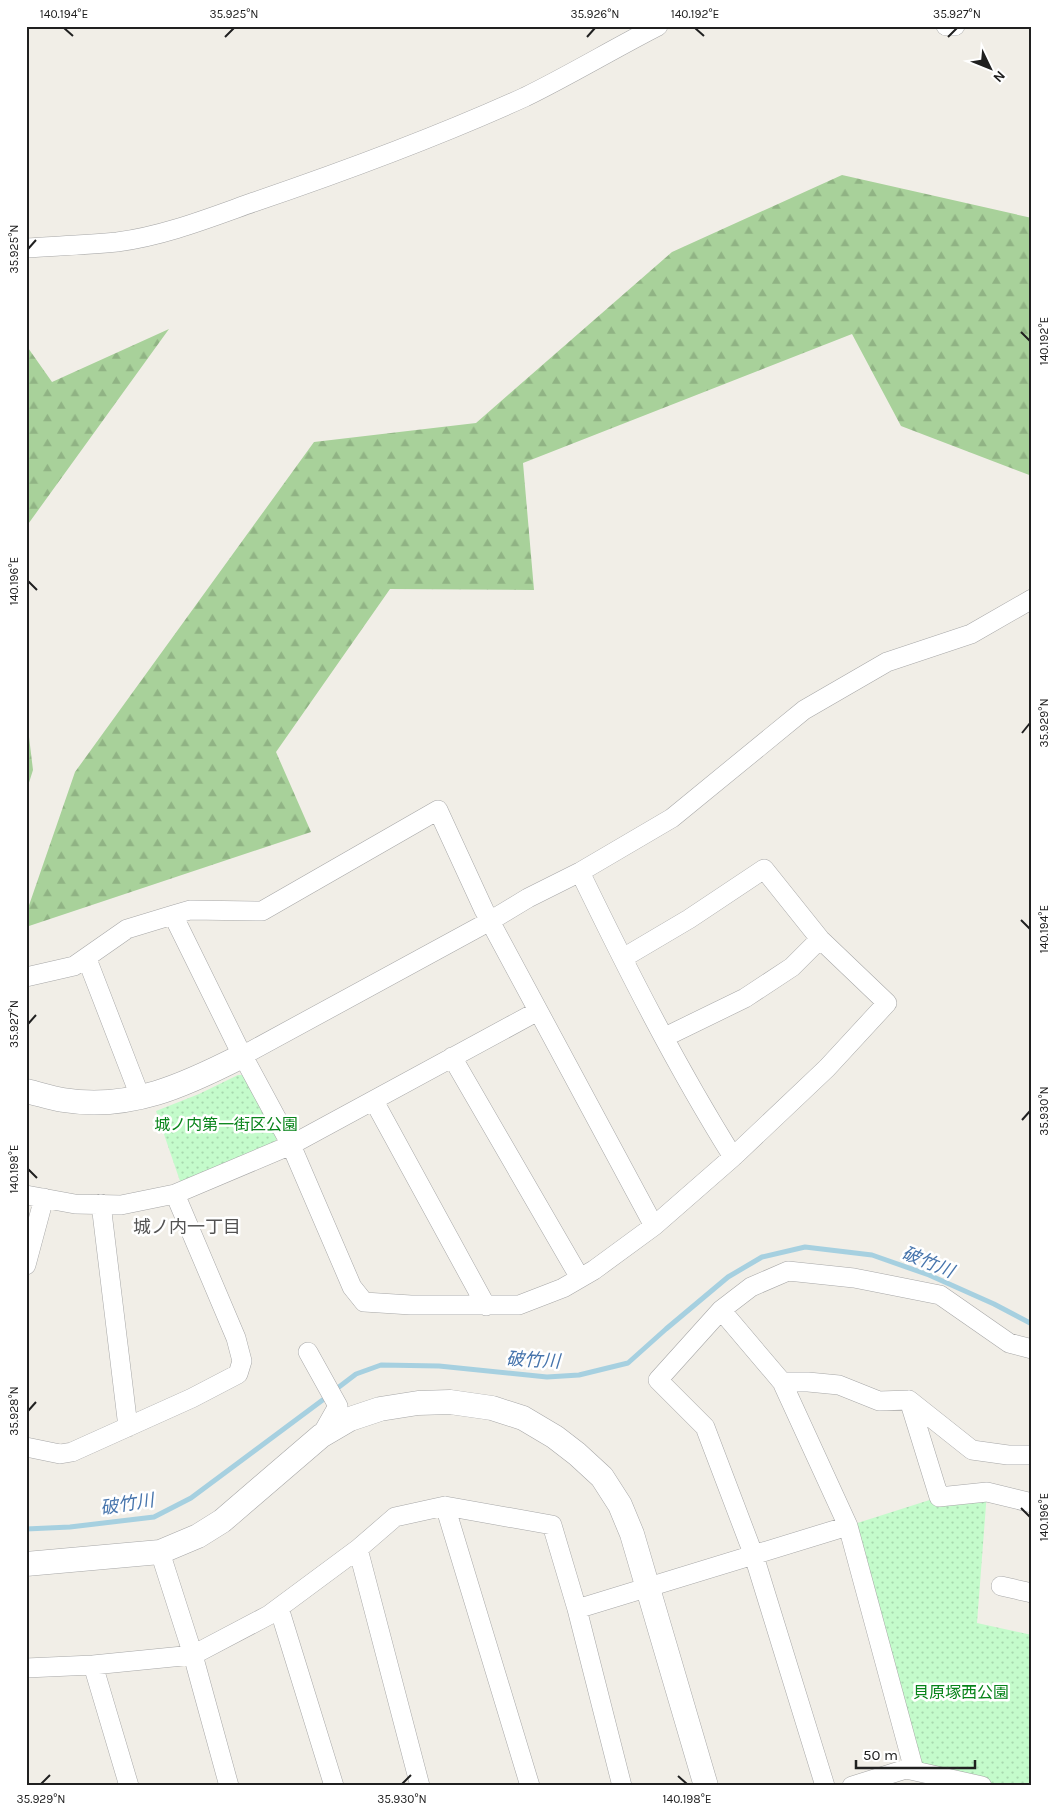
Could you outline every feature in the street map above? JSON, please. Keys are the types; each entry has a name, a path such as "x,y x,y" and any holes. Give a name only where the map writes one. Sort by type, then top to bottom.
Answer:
{"street":[{"path":"26,248 117,242 166,231 230,212 350,169 487,113 560,79 658,26"},
{"path":"946,26 955,26"},
{"path":"26,1091 64,1100 102,1102 139,1098 193,1081 490,922 528,898 580,872 672,818 804,710 887,662 971,634 1032,599"},
{"path":"26,977 74,966 87,959 127,929 173,914 190,910 262,911 438,810 490,922 654,1226"},
{"path":"173,914 242,1056 291,1145 352,1287 364,1302 486,1306 518,1305 563,1288 594,1270 654,1226 733,1157 826,1068 887,1003 820,939 764,868 689,920 623,958"},
{"path":"580,872 700,1104 733,1157"},
{"path":"665,1037 744,998 792,967 820,939"},
{"path":"87,959 139,1098"},
{"path":"26,1264 35,1197 75,1204 121,1205 175,1194 291,1145 538,1011"},
{"path":"452,1058 580,1278"},
{"path":"374,1101 486,1306"},
{"path":"26,1447 60,1454 72,1452 192,1398 238,1374 242,1361 236,1338 175,1194"},
{"path":"101,1204 128,1426"},
{"path":"826,1786 754,1556 705,1427 658,1380 721,1310 751,1287 788,1271 854,1278 940,1295 1009,1344 1032,1349"},
{"path":"721,1310 782,1382 848,1526 914,1770"},
{"path":"308,1352 338,1406 321,1436"},
{"path":"782,1382 840,1385 879,1401 909,1400 972,1450 1008,1455 1032,1455"},
{"path":"909,1400 939,1497 987,1492 1032,1503"},
{"path":"26,1564 160,1552 198,1536 222,1521 321,1436 350,1419 380,1408 418,1403 450,1402 492,1408 523,1418 555,1437 578,1454 602,1477 620,1505 632,1534 706,1786"},
{"path":"445,1506 530,1786"},
{"path":"26,1668 94,1665 193,1655 269,1615 358,1549 395,1518 445,1506 552,1525 577,1609 622,1786"},
{"path":"577,1609 848,1526"},
{"path":"358,1549 420,1786"},
{"path":"160,1552 193,1655 229,1786"},
{"path":"1001,1586 1032,1593"},
{"path":"279,1608 334,1786"},
{"path":"94,1665 129,1786"},
{"path":"852,1786 906,1770 914,1770 982,1786"}],"green space":[{"path":"842,175 1032,218 1032,476 901,426 852,334 523,463 534,590 390,589 276,752 311,832 26,927 26,914 75,772 314,442 476,423 672,252"},
{"path":"169,329 26,527 26,345 52,382"},
{"path":"26,712 33,770 26,792"},
{"name":"城ノ内第一街区公園","path":"238,1075 244,1075 277,1135 275,1145 181,1184 156,1111 199,1094"},
{"name":"貝原塚西公園","path":"987,1492 977,1623 1032,1635 1032,1786 978,1786 906,1769 848,1526 939,1497"}],"waterway":[{"name":"破竹川","path":"335,1390 356,1374 381,1365 439,1366 547,1377 579,1375 628,1363 728,1277 762,1257 805,1247 872,1255 929,1275 994,1304 1032,1324"},
{"name":"破竹川","path":"26,1529 70,1527 154,1517 191,1498 328,1396"}],"district":[{"name":"城ノ内一丁目","path":"187,1227"}]}
